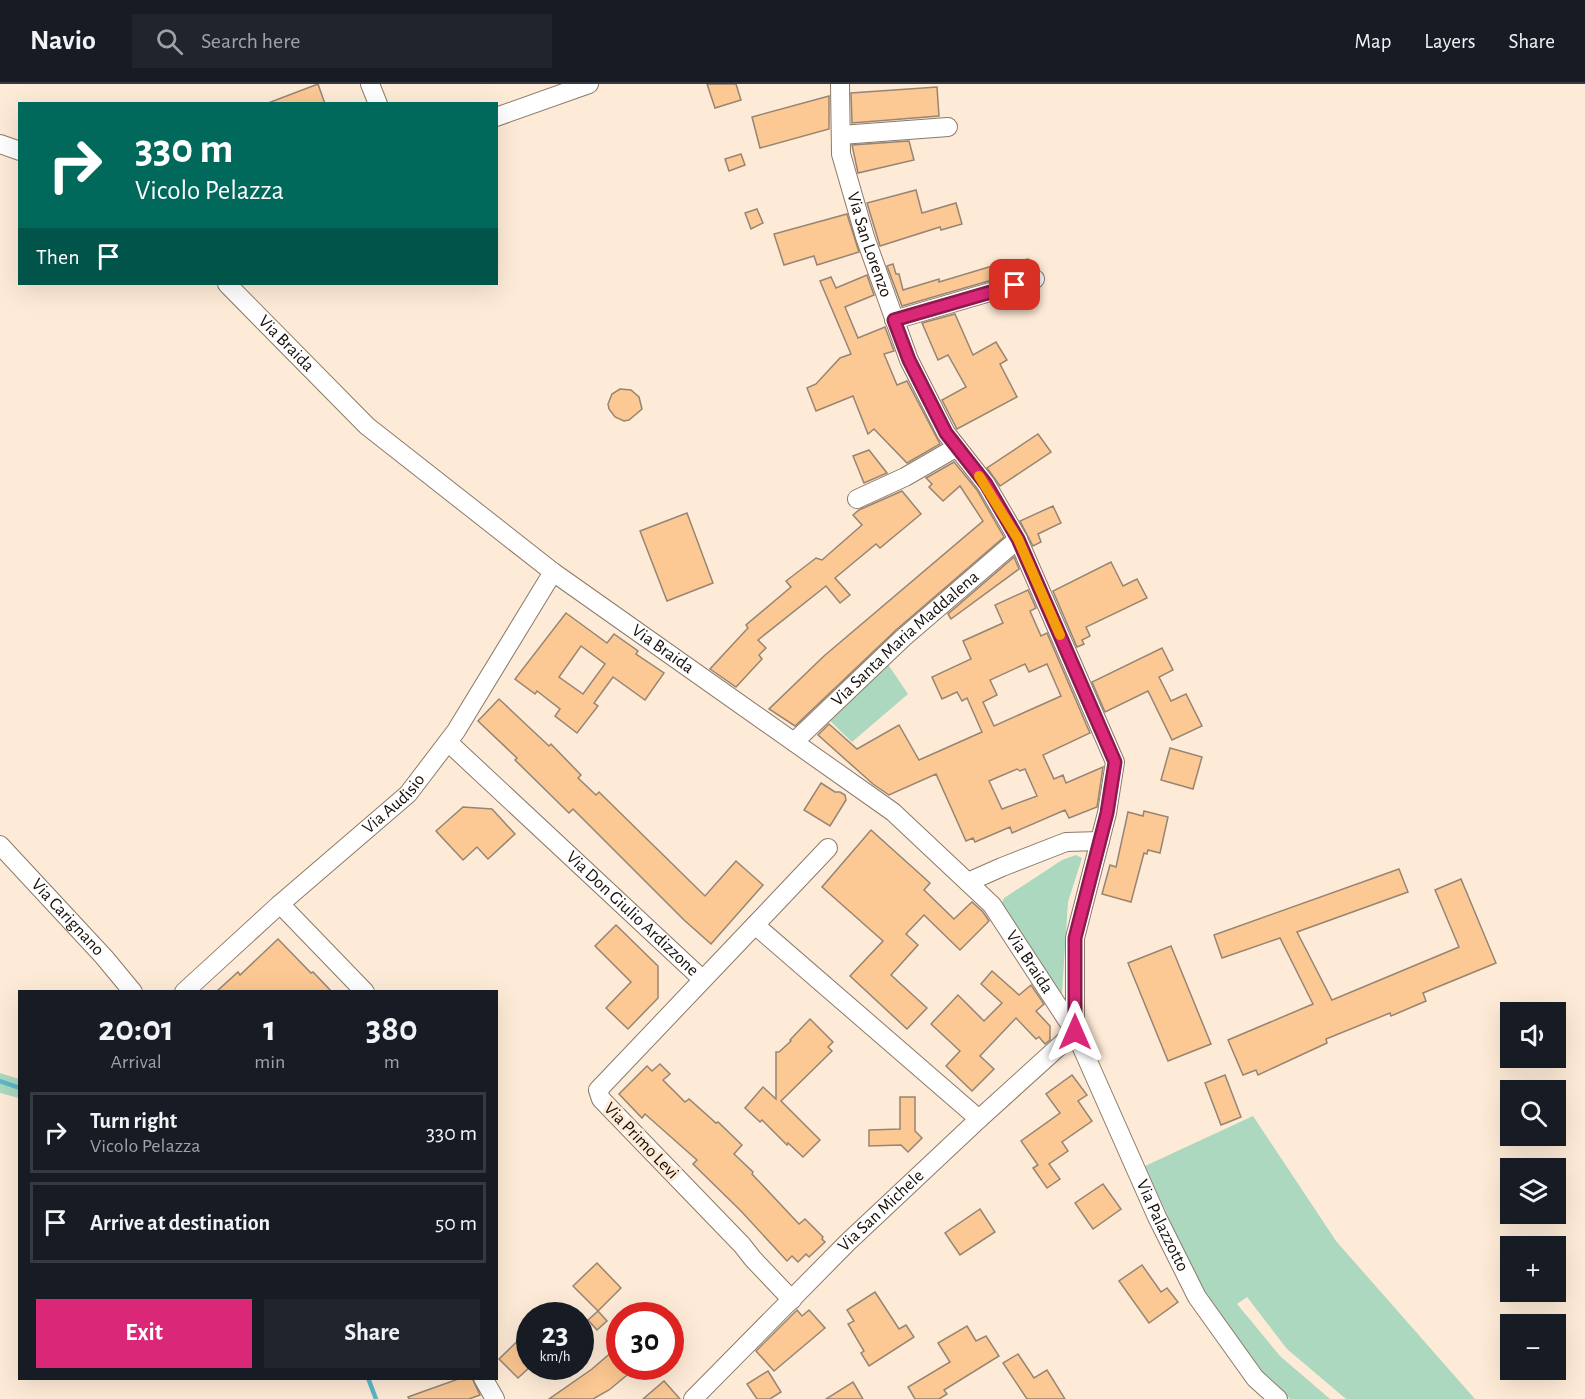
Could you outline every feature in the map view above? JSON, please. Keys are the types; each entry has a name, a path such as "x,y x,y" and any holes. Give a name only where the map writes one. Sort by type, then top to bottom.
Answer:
{"street":[{"path":"370,84 377,102"},
{"path":"498,116 589,84"},
{"name":"Via San Lorenzo","path":"840,84 841,154 862,226 909,360 946,433 986,484 1018,539 1115,762 1107,813 1075,938 1075,1032"},
{"path":"841,135 948,127"},
{"path":"0,144 18,149"},
{"path":"894,320 1035,279"},
{"name":"Via Braida","path":"229,285 367,426 553,572 893,812 992,905 1075,1032"},
{"path":"857,499 905,477 957,447"},
{"name":"Via Santa Maria Maddalena","path":"794,742 903,638 1018,539"},
{"name":"Via Audisio","path":"186,990 280,904 408,794 448,742 553,572"},
{"name":"Via Don Giulio Ardizzone","path":"448,742 702,979 828,848"},
{"path":"968,882 1066,842 1100,841"},
{"name":"Via Carignano","path":"0,845 132,990"},
{"path":"280,904 363,990"},
{"path":"755,925 979,1119"},
{"name":"Via Primo Levi","path":"702,979 598,1090 601,1099 792,1300"},
{"name":"Via San Michele","path":"693,1399 848,1242 1075,1032"},
{"name":"Via Palazzotto","path":"1075,1032 1157,1217 1197,1297 1255,1378 1278,1399"},
{"path":"484,1380 495,1399"}],"green space":[{"path":"885,660 908,694 852,742 825,716"},
{"path":"1076,855 1082,858 1068,902 1062,993 1054,993 1000,907 1004,898 1062,860"},
{"path":"0,1073 18,1079 18,1098 0,1093"},
{"path":"1253,1116 1336,1241 1475,1399 1346,1399 1287,1349 1247,1297 1237,1304 1280,1356 1330,1399 1290,1399 1252,1364 1219,1315 1191,1267 1145,1166"}],"building":[{"path":"318,84 324,102 271,102"},
{"path":"707,84 736,84 741,100 715,108"},
{"path":"937,87 939,116 852,123 851,93"},
{"path":"829,96 829,129 760,148 752,117"},
{"path":"909,141 914,160 858,173 852,145"},
{"path":"741,154 745,165 729,171 725,159"},
{"path":"916,190 922,213 956,203 962,224 941,230 940,227 880,246 867,203"},
{"path":"757,209 763,223 751,229 745,213"},
{"path":"847,214 859,252 817,265 814,256 784,265 774,234"},
{"path":"1028,259 1030,269 902,306 887,266 893,264 896,274 899,274 903,290 1009,261 1010,264"},
{"path":"867,275 874,295 845,307 858,338 885,327 894,351 884,354 897,385 907,381 940,444 907,463 874,429 868,434 853,396 816,411 807,388 816,384 840,358 851,354 820,281 831,277 836,288"},
{"path":"955,314 973,355 996,342 1007,360 1000,364 1017,397 957,429 942,400 966,387 948,355 938,360 922,323"},
{"path":"620,389 631,390 639,397 642,409 629,420 624,421 615,417 609,409 608,404 612,394"},
{"path":"1038,434 1051,452 1000,486 987,468"},
{"path":"869,450 887,473 864,483 853,456"},
{"path":"954,462 977,490 1004,537 896,630 795,726 769,709 824,656 983,521 960,486 943,501 929,487 932,484 926,478"},
{"path":"902,491 921,514 880,548 876,544 835,578 850,595 840,603 826,586 758,640 766,648 759,655 762,659 736,687 710,669 748,628 746,625 791,587 786,581 816,558 822,560 862,525 853,515 859,510"},
{"path":"1053,506 1061,523 1038,534 1041,542 1033,546 1020,521"},
{"path":"687,513 713,583 667,601 640,531"},
{"path":"1014,557 1019,569 951,619 948,614"},
{"path":"1111,562 1123,586 1137,579 1147,598 1086,627 1090,636 1082,640 1084,644 1077,647 1053,591"},
{"path":"1028,590 1036,608 1030,611 1041,636 1047,633 1090,733 1043,755 1054,779 1063,775 1066,783 1103,767 1097,807 1069,818 1065,810 1012,833 1010,827 975,842 973,838 966,841 936,774 889,795 873,784 818,735 829,724 857,749 899,725 919,760 982,732 967,698 962,701 957,692 942,699 932,677 971,659 963,641 1003,623 995,605","holes":["1025,664 1029,672 1047,664 1061,696 994,726 983,702 997,695 990,680","1017,769 1020,771 1025,769 1037,796 1002,809 989,781"]},
{"path":"566,613 607,643 614,634 638,651 636,654 664,673 645,700 613,677 594,703 598,706 577,733 555,716 560,709 537,691 535,694 515,679","holes":["581,646 605,664 583,694 559,677"]},
{"path":"1162,648 1173,670 1159,677 1171,701 1186,694 1202,726 1172,740 1148,691 1105,712 1092,682"},
{"path":"499,699 549,746 551,744 581,775 578,778 596,795 599,792 705,896 736,861 763,885 711,944 573,809 569,813 478,721"},
{"path":"1170,748 1202,757 1193,789 1161,780"},
{"path":"821,783 845,795 846,800 830,826 804,810"},
{"path":"463,807 492,809 515,834 488,859 477,847 463,860 436,831"},
{"path":"1144,811 1168,817 1160,853 1148,850 1147,854 1144,853 1131,902 1102,894 1110,865 1116,867 1128,812 1143,816"},
{"path":"871,830 930,883 924,890 954,919 972,902 989,921 960,950 924,915 906,934 918,945 891,975 927,1008 907,1029 850,976 883,941 822,887"},
{"path":"1399,869 1408,892 1297,932 1332,1000 1459,947 1435,890 1461,879 1496,963 1423,993 1426,1001 1326,1039 1327,1043 1258,1075 1256,1070 1243,1075 1228,1040 1313,1004 1280,938 1222,958 1214,935"},
{"path":"616,925 658,966 658,998 628,1029 606,1008 631,982 595,946"},
{"path":"278,939 330,990 218,990 238,972 240,975"},
{"path":"1171,946 1211,1044 1168,1061 1128,963"},
{"path":"992,971 1019,995 1031,985 1044,1004 1036,1011 1050,1026 1050,1040 1045,1044 1039,1037 1036,1039 1016,1018 980,1056 994,1069 972,1091 946,1066 960,1051 931,1024 958,995 984,1021 1002,1003 981,984"},
{"path":"810,1019 833,1042 828,1047 832,1051 781,1101 820,1140 803,1157 788,1143 787,1145 762,1120 760,1122 745,1108 763,1087 776,1099 776,1052 791,1041"},
{"path":"660,1064 670,1074 663,1080 685,1102 689,1099 742,1145 734,1154 799,1224 805,1219 823,1237 825,1242 809,1257 806,1254 798,1262 792,1256 787,1261 693,1164 697,1160 645,1114 642,1118 619,1094 647,1066 652,1071"},
{"path":"1072,1075 1087,1095 1078,1101 1092,1121 1062,1142 1068,1151 1049,1164 1060,1179 1047,1188 1033,1168 1038,1165 1021,1141 1060,1113 1046,1094"},
{"path":"1225,1075 1241,1117 1221,1125 1205,1083"},
{"path":"900,1097 915,1097 915,1131 922,1138 908,1152 901,1145 869,1146 869,1130 900,1129"},
{"path":"1103,1184 1121,1209 1093,1229 1075,1203"},
{"path":"980,1209 995,1232 960,1255 945,1233"},
{"path":"597,1263 621,1288 598,1311 594,1307 594,1302 589,1302 573,1286"},
{"path":"1142,1265 1161,1292 1167,1288 1178,1302 1149,1323 1119,1281"},
{"path":"875,1292 899,1329 906,1325 914,1337 869,1366 861,1353 864,1351 848,1324 854,1321 847,1310"},
{"path":"797,1310 802,1316 809,1310 825,1328 774,1371 756,1351"},
{"path":"598,1311 606,1320 597,1330 594,1327 594,1315"},
{"path":"967,1326 976,1341 986,1336 999,1356 944,1390 947,1394 939,1399 915,1399 908,1387 950,1362 938,1343"},
{"path":"516,1343 516,1376 499,1359"},
{"path":"1018,1354 1034,1378 1047,1370 1065,1399 1027,1399 1003,1363"},
{"path":"606,1357 606,1380 621,1380 593,1399 549,1399 576,1380 594,1380 594,1367"},
{"path":"768,1371 781,1392 770,1399 757,1399 747,1384"},
{"path":"455,1380 473,1380 480,1395 469,1399 409,1399 408,1397"},
{"path":"664,1381 680,1399 643,1399"},
{"path":"853,1382 863,1399 826,1399"}],"waterway":[{"path":"0,1081 18,1087"},
{"path":"369,1380 376,1399"}],"slow traffic":[{"path":"979,476 1018,539 1060,635"}],"route":[{"path":"1015,285 894,320 909,360 946,433 986,484 1018,539 1115,762 1107,813 1075,938 1075,1032"}]}
